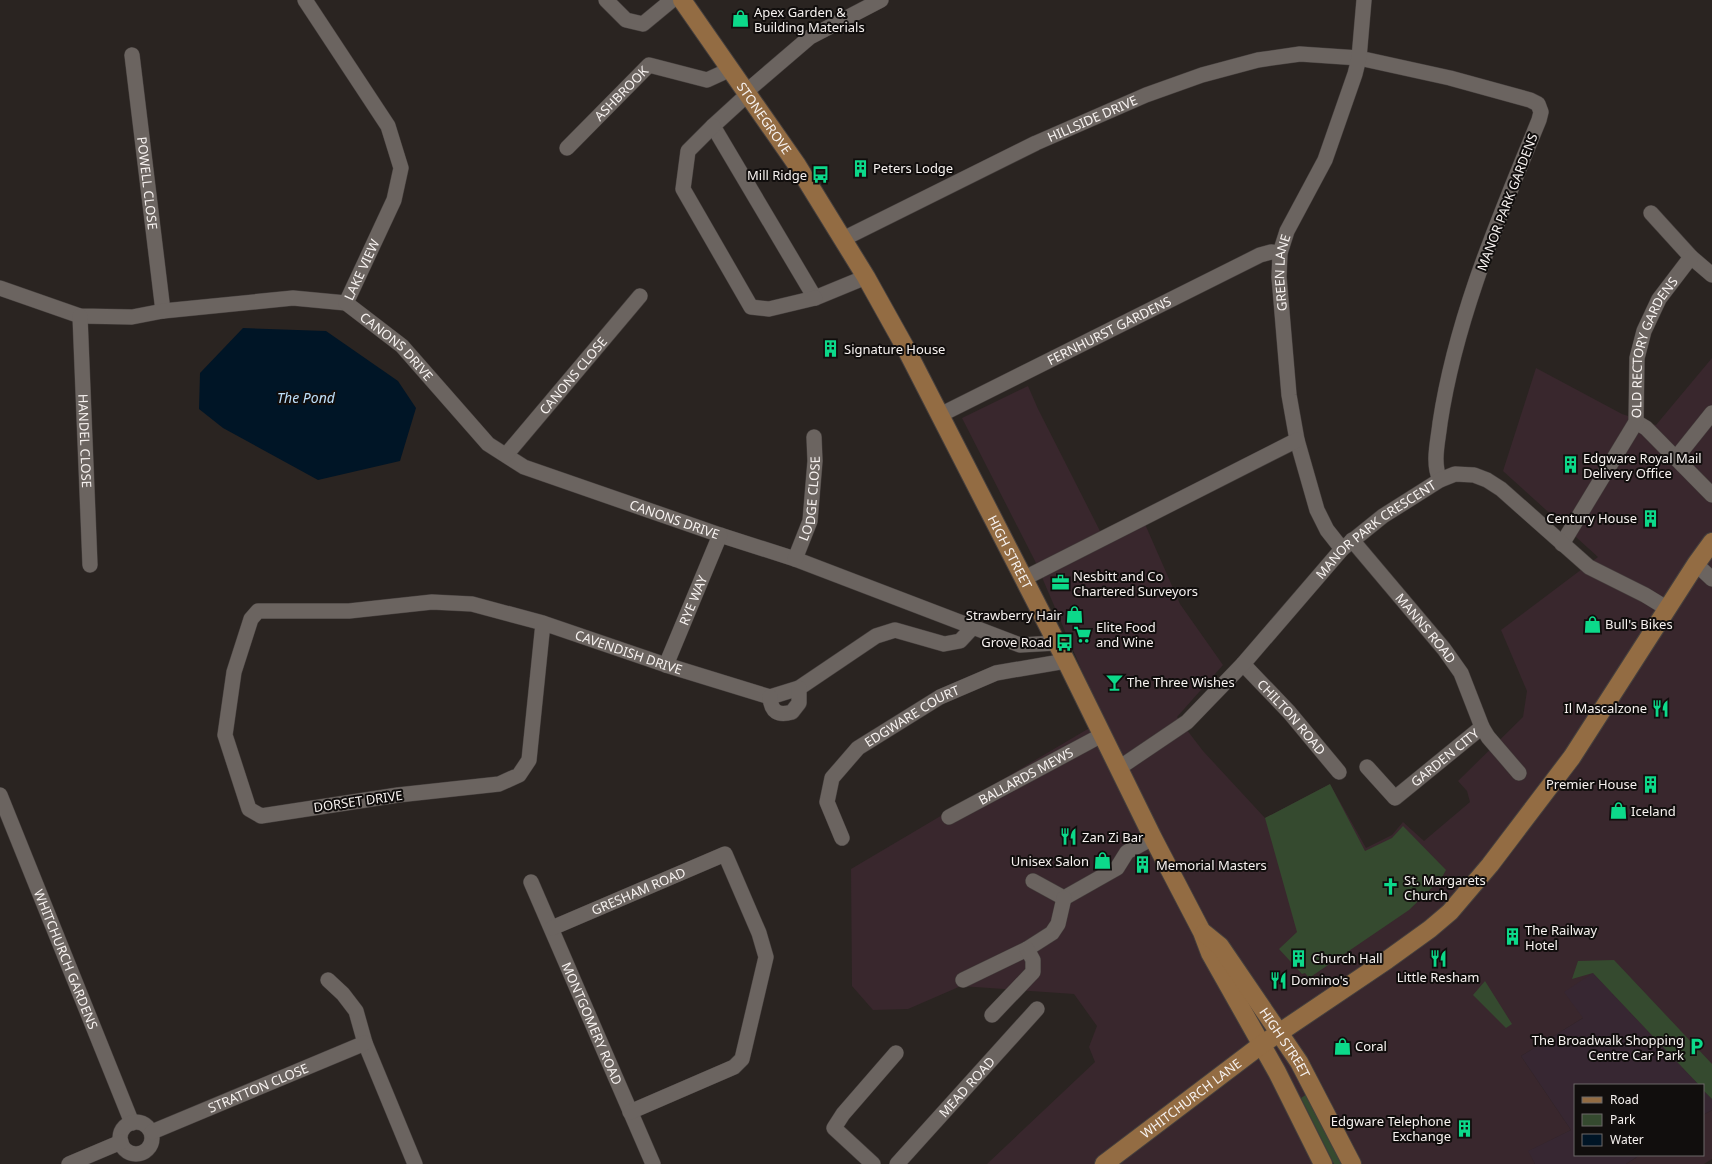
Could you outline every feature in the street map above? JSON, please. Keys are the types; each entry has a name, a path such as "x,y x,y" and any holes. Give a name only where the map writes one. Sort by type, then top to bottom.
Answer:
{"main road":[{"name":"STONEGROVE","path":"682,0 797,165 843,239"},
{"name":"HIGH STREET","path":"843,239 866,277 940,415 1066,661 1152,838 1202,932 1210,953 1277,1072 1323,1164"},
{"name":"WHITCHURCH LANE","path":"1104,1164 1261,1045 1387,960 1430,929 1450,912 1490,865 1572,757 1668,610 1696,564 1712,542"},
{"name":"HIGH STREET","path":"1202,932 1220,946 1298,1062 1352,1164"}],"street":[{"name":"LAKE VIEW","path":"80,316 132,317 163,311 293,298 346,303 394,200 401,168 388,126 306,0"},
{"path":"606,0 626,20 643,24 672,0"},
{"path":"866,277 815,298 768,309 751,308 682,189 688,151 747,92 810,37 881,0"},
{"name":"GREEN LANE","path":"1347,544 1327,530 1317,510 1297,440 1288,395 1279,277 1280,253 1287,231 1325,160 1342,114 1359,58 1364,0"},
{"name":"HILLSIDE DRIVE","path":"843,239 1036,143 1146,95 1202,75 1258,60 1300,54 1359,58"},
{"name":"POWELL CLOSE","path":"132,55 163,311"},
{"name":"MANOR PARK GARDENS","path":"1359,58 1450,78 1530,100 1538,104 1541,112 1493,235 1454,353 1444,401 1436,454 1436,470 1440,480"},
{"name":"ASHBROOK","path":"567,148 649,65 706,80 731,69"},
{"path":"713,126 815,298"},
{"path":"1651,213 1690,257 1712,275"},
{"name":"FERNHURST GARDENS","path":"940,415 1260,255 1271,252 1280,253"},
{"name":"OLD RECTORY GARDENS","path":"1562,544 1636,422 1637,358 1644,331 1659,299 1690,257"},
{"path":"0,288 80,316"},
{"name":"CANONS CLOSE","path":"506,455 640,296"},
{"name":"CANONS DRIVE","path":"346,303 402,346 488,444 524,467 720,535 795,559 1020,645 1056,642"},
{"name":"HANDEL CLOSE","path":"80,316 90,565"},
{"path":"1676,458 1712,413"},
{"path":"1636,422 1646,428 1712,495"},
{"name":"LODGE CLOSE","path":"795,559 810,521 815,461 814,437"},
{"path":"1023,579 1297,440"},
{"name":"MANOR PARK CRESCENT","path":"1119,768 1187,722 1243,664 1347,544 1383,516 1440,480 1455,474 1474,475 1487,480 1501,489 1562,544 1589,566 1645,595 1668,610"},
{"name":"RYE WAY","path":"666,665 720,535"},
{"name":"MANNS ROAD","path":"1347,544 1444,649 1461,673 1482,727"},
{"path":"1696,564 1712,579"},
{"name":"CAVENDISH DRIVE","path":"258,611 349,611 432,602 472,604 544,623 666,665 770,697"},
{"name":"DORSET DRIVE","path":"258,611 251,619 234,672 225,735 249,809 261,816 398,794 499,784 518,775 529,760 544,623"},
{"path":"799,688 799,703 792,712 779,714 770,706 770,697 799,688 876,636 895,630 944,644 960,641 973,627"},
{"name":"EDGWARE COURT","path":"842,838 827,802 832,778 858,748 940,697 996,673 1066,661"},
{"name":"CHILTON ROAD","path":"1243,664 1289,712 1339,772"},
{"name":"GARDEN CITY","path":"1367,767 1395,798 1482,727 1488,737 1519,773"},
{"name":"BALLARDS MEWS","path":"949,817 1102,735"},
{"name":"WHITCHURCH GARDENS","path":"0,795 5,820 132,1123"},
{"path":"963,980 1027,949 1052,933 1058,924 1064,898 1117,868 1127,852 1152,838"},
{"name":"GRESHAM ROAD","path":"552,928 725,854 759,933 766,957 742,1059 734,1067 630,1112"},
{"path":"1033,881 1064,898"},
{"name":"MONTGOMERY ROAD","path":"531,882 653,1164"},
{"path":"992,1015 1033,972 1033,960 1027,949"},
{"path":"328,980 343,994 356,1011 365,1043 415,1164"},
{"name":"MEAD ROAD","path":"897,1164 1038,1009"},
{"name":"STRATTON CLOSE","path":"152,1132 365,1043"},
{"path":"873,1164 834,1128 843,1114 896,1052"},
{"path":"132,1123 146,1125 152,1132 152,1143 149,1148 141,1154 126,1151 120,1142 121,1132 132,1123"},
{"path":"69,1164 120,1142"}],"shaded area":[{"path":"1712,358 1712,1099 1704,1091 1704,1084 1701,1084 1583,1018 1521,1056 1571,1130 1529,1151 1535,1164 987,1164 1095,1062 1089,1047 1097,1026 1074,994 961,986 908,1009 873,1010 852,986 851,869 1103,720 1035,561 962,418 1028,386 1038,409 1102,535 1141,515 1180,604 1223,665 1177,717 1203,751 1265,818 1330,784 1366,848 1392,835 1403,822 1424,841 1470,802 1467,791 1458,781 1523,717 1527,691 1501,630 1598,557 1503,471 1536,368 1622,414 1656,425"},
{"path":"1593,973 1698,1084 1574,1084 1574,1156 1638,1156 1626,1164 1535,1164 1528,1151 1571,1130 1521,1056 1583,1018 1564,992"},
{"path":"1704,1091 1712,1099 1712,1110 1704,1114"},
{"path":"1712,1110 1712,1159 1704,1164 1626,1164 1638,1156 1704,1156 1704,1114"}],"green space":[{"path":"1330,784 1365,851 1392,838 1403,826 1446,870 1441,879 1409,910 1309,978 1305,973 1302,974 1279,949 1297,932 1265,818"},
{"path":"1614,960 1712,1064 1712,1099 1704,1091 1704,1084 1698,1084 1593,973 1572,979 1578,961"},
{"path":"1485,981 1512,1024 1506,1028 1473,995"},
{"path":"1307,1094 1343,1164 1334,1164 1301,1098"}],"water":[{"name":"The Pond","path":"243,328 326,331 398,381 416,408 400,461 318,480 223,428 199,409 200,373"}],"place":[{"name":"Apex Garden & Building Materials","path":"741,19"},
{"name":"Peters Lodge","path":"860,168"},
{"name":"Mill Ridge","path":"820,175"},
{"name":"Signature House","path":"831,349"},
{"name":"Edgware Royal Mail Delivery Office","path":"1570,465"},
{"name":"Century House","path":"1650,518"},
{"name":"Nesbitt and Co Chartered Surveyors","path":"1060,583"},
{"name":"Strawberry Hair","path":"1075,615"},
{"name":"Bull's Bikes","path":"1592,624"},
{"name":"Elite Food and Wine","path":"1083,634"},
{"name":"Grove Road","path":"1065,642"},
{"name":"The Three Wishes","path":"1114,682"},
{"name":"Il Mascalzone","path":"1660,708"},
{"name":"Premier House","path":"1650,784"},
{"name":"Iceland","path":"1618,811"},
{"name":"Zan Zi Bar","path":"1069,837"},
{"name":"Unisex Salon","path":"1102,861"},
{"name":"Memorial Masters","path":"1143,865"},
{"name":"St. Margarets Church","path":"1391,887"},
{"name":"The Railway Hotel","path":"1512,937"},
{"name":"Church Hall","path":"1299,958"},
{"name":"Little Resham","path":"1438,958"},
{"name":"Domino's","path":"1278,980"},
{"name":"Coral","path":"1342,1046"},
{"name":"The Broadwalk Shopping Centre Car Park","path":"1697,1047"},
{"name":"Edgware Telephone Exchange","path":"1464,1128"}]}
